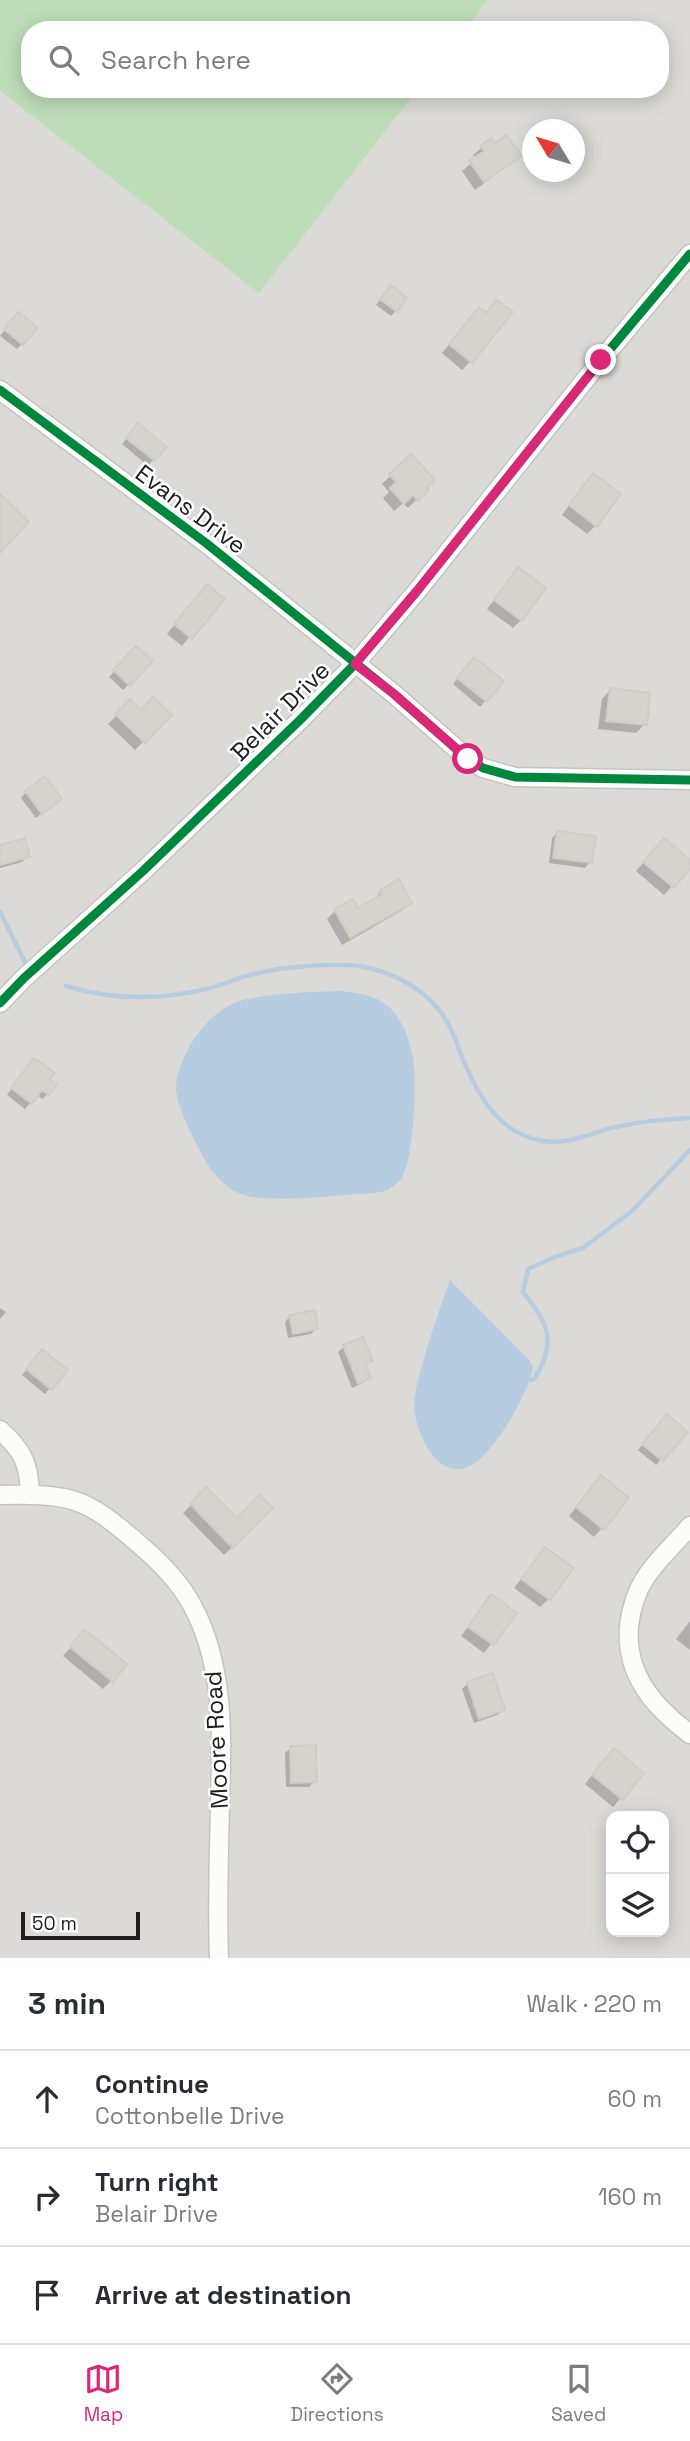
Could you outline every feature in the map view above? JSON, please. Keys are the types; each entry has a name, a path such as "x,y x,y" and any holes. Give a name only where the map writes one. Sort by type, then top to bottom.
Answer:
{"street":[{"name":"Belair Drive","path":"0,1003 291,730 355,664 690,254"},
{"name":"Evans Drive","path":"0,390 206,543 394,694 468,759 491,771 520,777 690,780"},
{"path":"0,1430 25,1459 30,1494"},
{"name":"Moore Road","path":"0,1494 64,1496 98,1510 164,1567 192,1606 215,1668 218,1691 221,1756 219,1958"},
{"path":"690,1526 652,1568 638,1592 630,1618 628,1644 633,1668 649,1697 668,1717 690,1734"}],"shaded area":[{"path":"488,0 690,0 690,1958 0,1958 0,91 259,292 411,98 669,98 669,21 472,21"}],"green space":[{"path":"0,0 488,0 472,21 21,21 21,98 411,98 259,293 0,91"}],"water":[{"path":"340,991 364,994 385,1004 399,1020 409,1042 414,1070 413,1120 409,1155 401,1179 389,1189 368,1194 274,1199 236,1192 222,1182 208,1165 179,1104 176,1086 187,1050 210,1019 240,1001 284,994"},
{"path":"450,1280 533,1367 518,1407 499,1436 479,1459 470,1466 458,1469 439,1462 431,1453 419,1431 414,1409 422,1365"}],"building":[{"path":"506,135 522,156 484,182 469,161 484,151 480,146 491,138 495,143"},
{"path":"391,285 407,298 397,312 380,299"},
{"path":"497,300 513,312 472,363 449,344 479,307 486,313"},
{"path":"18,312 38,328 23,345 4,329"},
{"path":"138,423 167,447 155,461 126,438"},
{"path":"411,454 435,480 418,501 413,495 404,504 390,488 396,482 389,474"},
{"path":"593,473 621,494 597,527 569,505"},
{"path":"0,494 29,522 0,553"},
{"path":"518,567 546,588 522,621 494,600"},
{"path":"207,584 225,599 192,639 174,624"},
{"path":"136,646 153,661 130,686 113,670"},
{"path":"474,657 504,681 487,702 457,678"},
{"path":"610,688 650,693 647,725 606,721"},
{"path":"153,696 172,715 145,743 115,714 130,699 141,710"},
{"path":"45,776 62,799 42,814 25,791"},
{"path":"557,831 596,836 592,863 553,858"},
{"path":"25,838 30,857 0,865 0,845"},
{"path":"664,838 690,860 690,869 674,888 643,862"},
{"path":"399,879 412,903 350,938 334,909 353,899 358,908 382,894 380,890"},
{"path":"34,1058 55,1073 50,1079 57,1085 49,1095 42,1090 32,1104 11,1088"},
{"path":"315,1310 318,1329 293,1334 289,1315"},
{"path":"363,1337 373,1361 365,1364 371,1378 358,1384 343,1345"},
{"path":"42,1349 68,1370 52,1390 26,1369"},
{"path":"667,1414 688,1432 663,1461 642,1444"},
{"path":"601,1475 629,1498 604,1530 576,1507"},
{"path":"206,1487 237,1518 259,1495 273,1508 233,1548 190,1504"},
{"path":"545,1547 574,1568 550,1600 521,1579"},
{"path":"491,1594 517,1613 494,1645 468,1627"},
{"path":"84,1629 127,1664 113,1682 70,1647"},
{"path":"493,1673 505,1710 479,1719 467,1682"},
{"path":"316,1745 317,1782 291,1783 290,1746"},
{"path":"614,1748 644,1773 623,1800 592,1775"}],"waterway":[{"path":"0,912 25,962"},
{"path":"66,986 101,994 154,997 207,989 253,974 279,969 327,965 369,968 402,980 431,1001 449,1025 471,1077 486,1103 494,1114 516,1132 544,1141 561,1142 631,1124 690,1118"},
{"path":"530,1380 534,1379 541,1366 548,1343 544,1323 523,1292 528,1269 583,1248 632,1211 690,1150"}],"cycle path":[{"path":"0,1003 143,871 355,664 690,254"},
{"path":"0,390 206,543 394,694 468,759 483,768 515,777 690,780"}],"route":[{"path":"468,759 394,694 355,664 417,591 601,360"}]}
